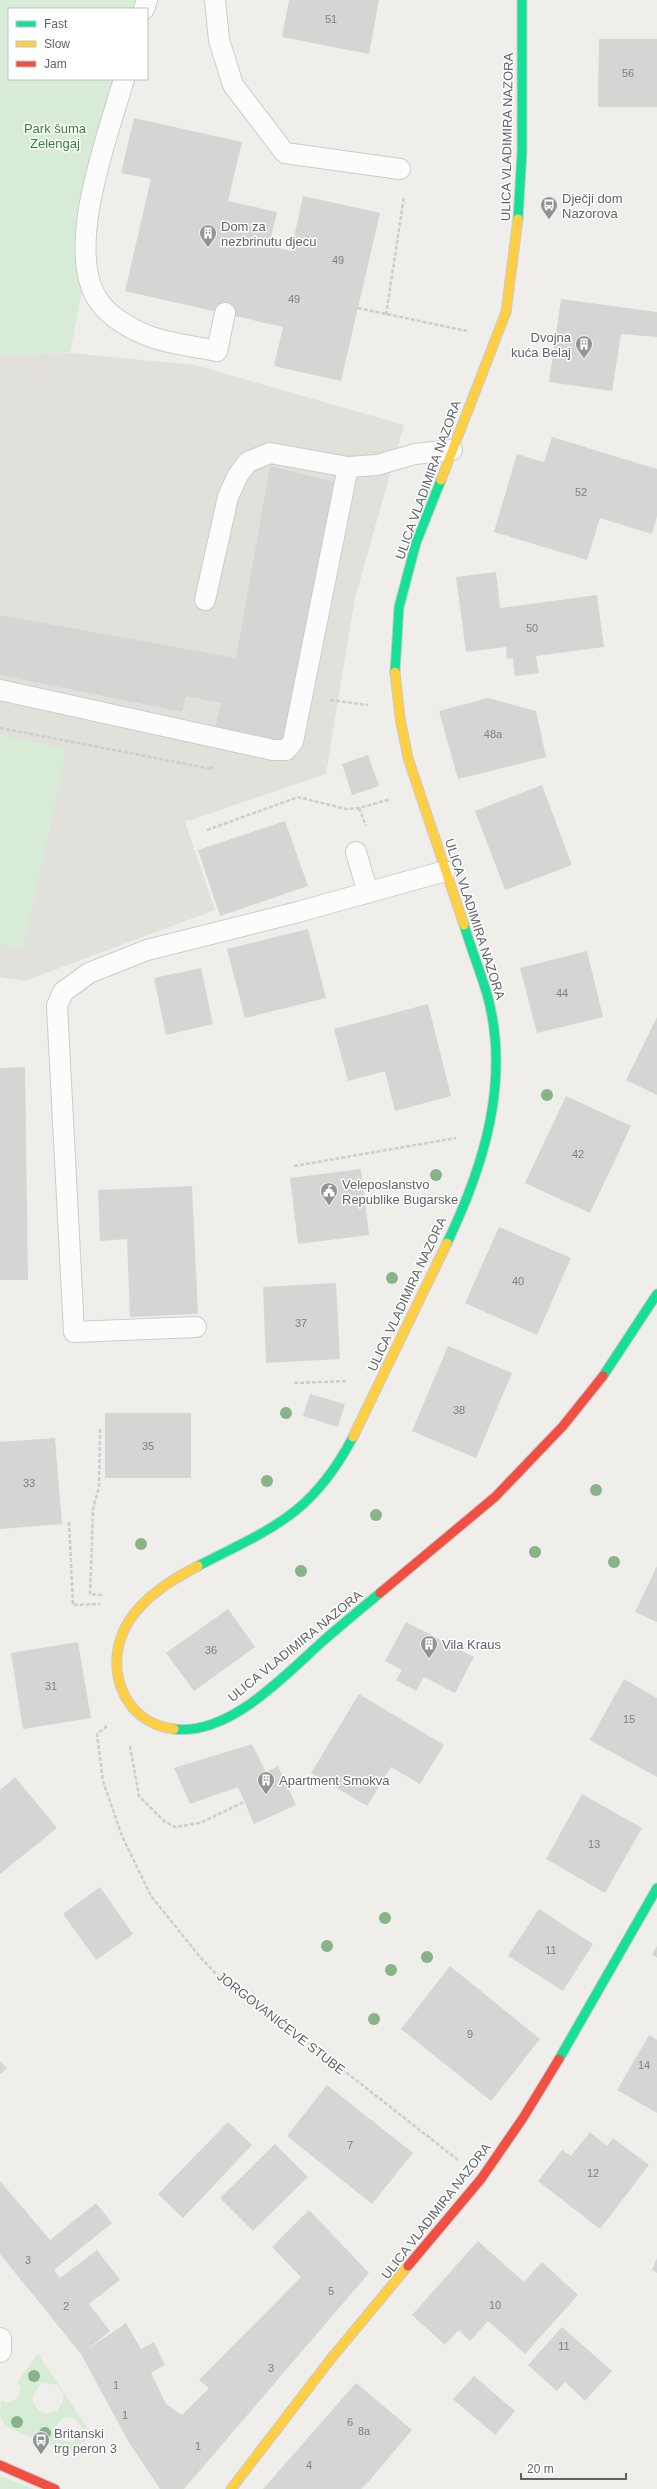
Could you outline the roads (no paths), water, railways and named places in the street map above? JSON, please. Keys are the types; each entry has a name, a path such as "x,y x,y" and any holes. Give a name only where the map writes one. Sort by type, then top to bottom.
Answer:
{"street":[{"name":"ULICA VLADIMIRA NAZORA","path":"522,0 522,151 517,237 506,312 416,543 399,607 395,678 400,718 408,758 488,995 495,1037 496,1073 493,1103 478,1172 348,1451 307,1503 253,1541 179,1577 156,1593 130,1620 120,1640 116,1667 118,1682 131,1706 139,1714 162,1728 186,1731 214,1724 259,1695 493,1499 542,1450 598,1384 620,1354 657,1294"},
{"name":"ULICA VLADIMIRA NAZORA","path":"231,2489 330,2360 481,2179 523,2118 570,2041 657,1888"},
{"path":"0,2339 0,2351"},
{"path":"0,2465 54,2489"}],"lane":[{"path":"215,0 219,40 233,85 285,153 400,169"},
{"path":"124,80 95,181 86,231 85,247 89,278 96,297 117,319 146,335 217,351 225,313"},
{"path":"205,600 228,497 238,475 248,462 270,453 348,467 377,465 415,454 452,450"},
{"path":"0,690 273,750 286,750 293,742 348,467"},
{"path":"356,852 368,893"},
{"path":"196,1327 74,1332 57,1006 63,992 89,973 147,950 368,893 445,871"}],"place":[{"name":"Dječji dom Nazorova","path":"549,220"},
{"name":"Dom za nezbrinutu djecu","path":"208,248"},
{"name":"Dvojna kuća Belaj","path":"584,359"},
{"name":"Veleposlanstvo Republike Bugarske","path":"329,1206"},
{"name":"Vila Kraus","path":"429,1659"},
{"name":"Apartment Smokva","path":"266,1795"},
{"name":"Britanski trg peron 3","path":"41,2455"}],"park label":[{"name":"Park šuma Zelengaj","path":"55,136"}]}
